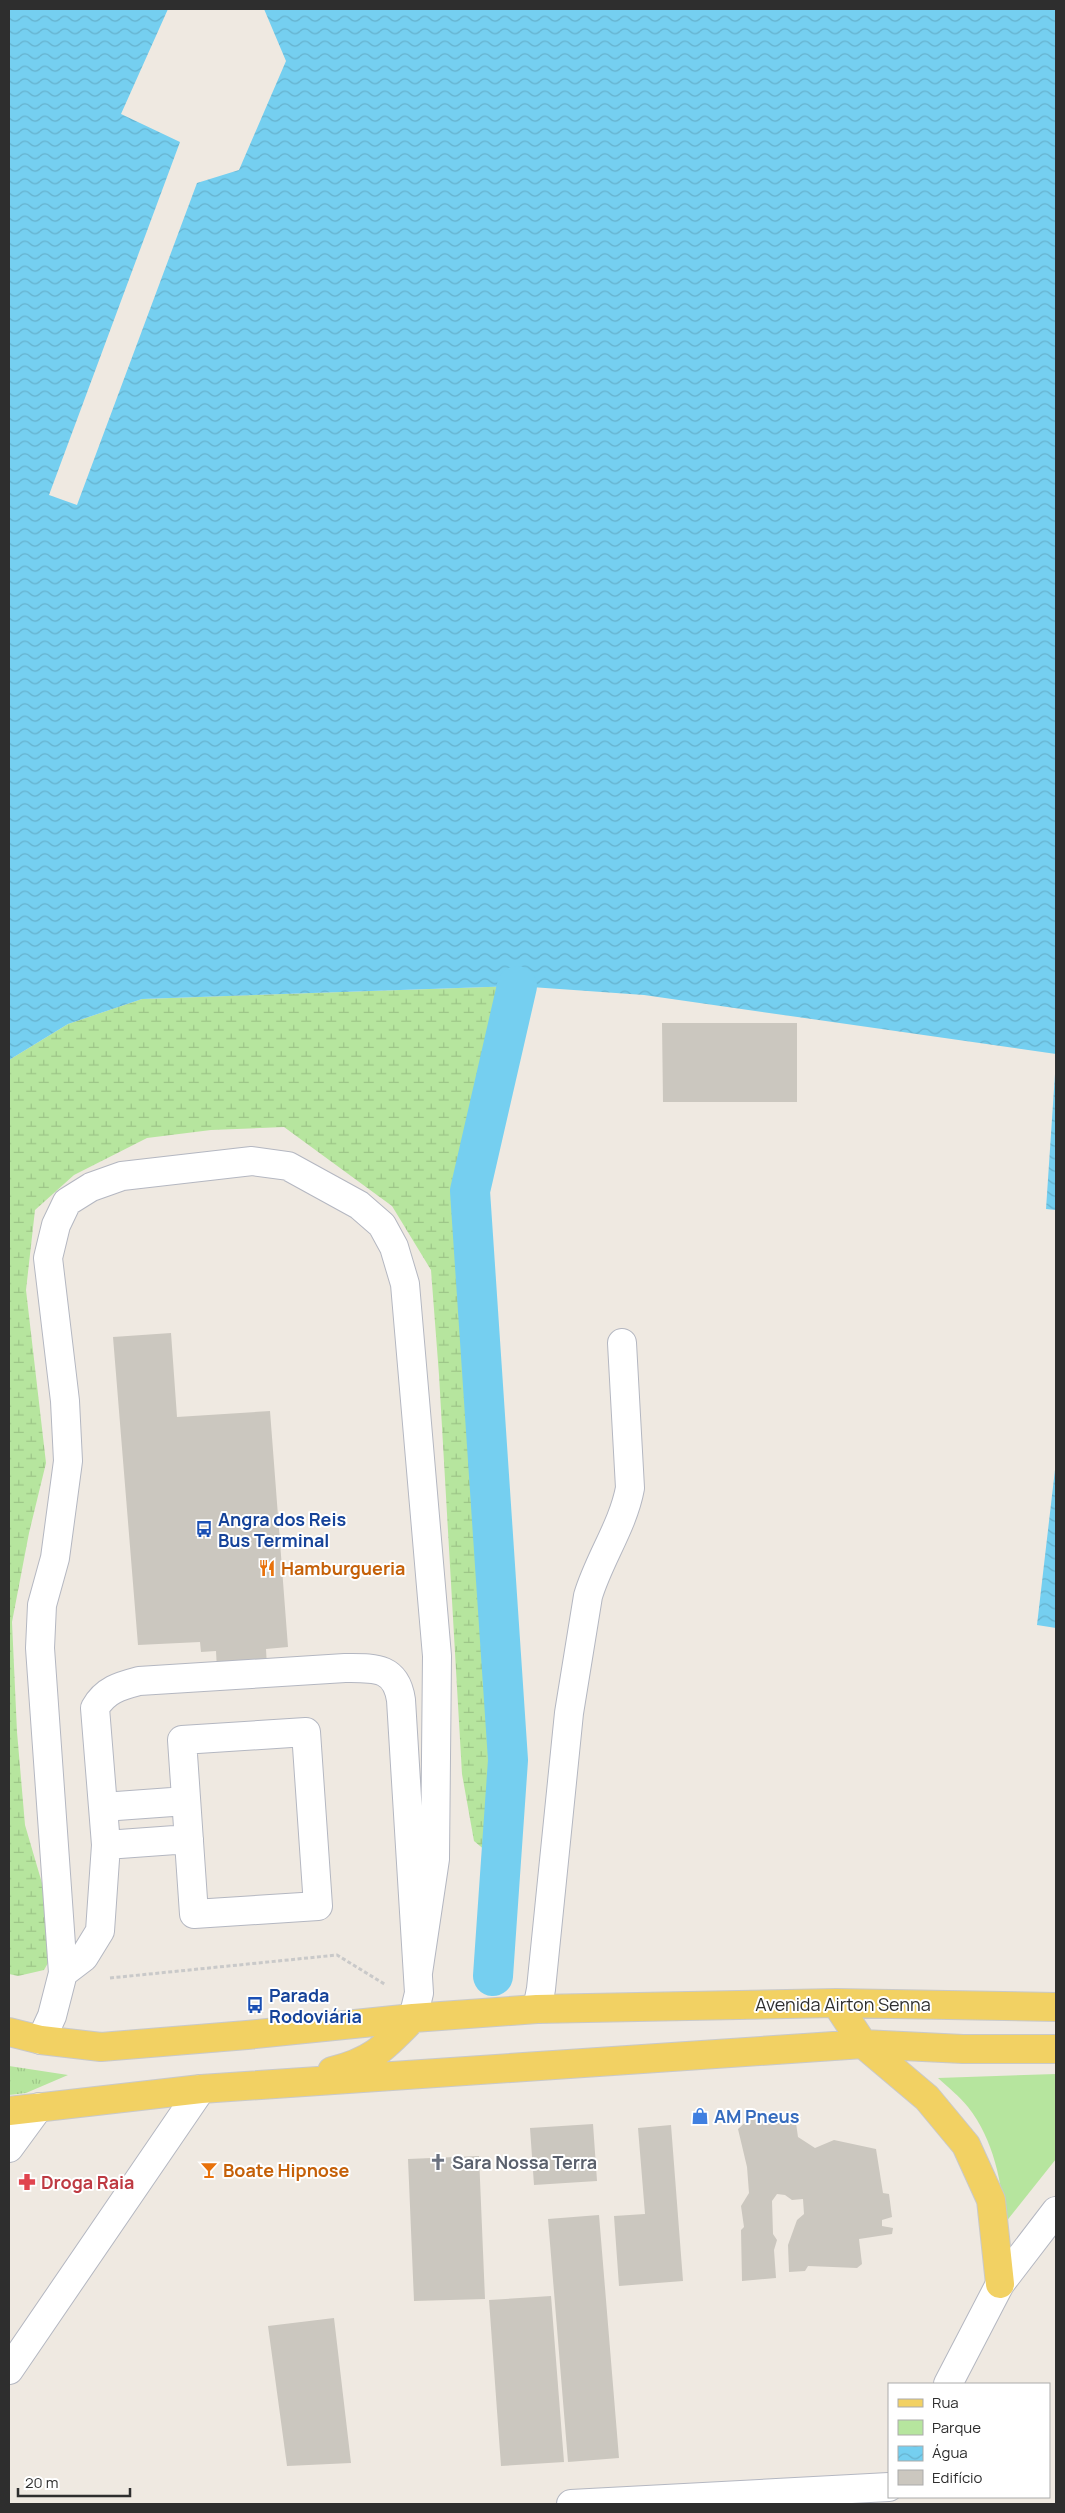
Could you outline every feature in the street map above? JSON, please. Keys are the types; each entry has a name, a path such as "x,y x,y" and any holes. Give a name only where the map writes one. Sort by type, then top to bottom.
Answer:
{"main road":[{"name":"Avenida Airton Senna","path":"9,2032 41,2040 101,2047 247,2035 413,2018 537,2009 836,2003 1056,2007"},
{"path":"836,2003 863,2044 927,2098 966,2145 991,2200 1000,2284"},
{"path":"280,2084 348,2067 366,2060 381,2050 413,2018"},
{"path":"9,2111 201,2089 863,2044 962,2049 1056,2049"}],"street":[{"path":"41,2040 52,2016 63,1973 40,1648 42,1605 55,1558 68,1461 64,1401 48,1258 56,1225 67,1202 91,1187 122,1176 252,1161 288,1166 359,1205 382,1225 394,1248 405,1284 437,1656 435,1859 418,1973"},
{"path":"537,2009 541,1989 569,1713 588,1596 594,1577 627,1503 630,1488 622,1343"},
{"path":"63,1973 84,1957 100,1931 106,1845 95,1708 101,1697 117,1687 140,1681 345,1668 381,1670 392,1676 400,1689 419,1993 413,2018"},
{"path":"306,1732 318,1906 194,1914 188,1839 182,1740 306,1732"},
{"path":"103,1806 186,1801"},
{"path":"106,1845 188,1839"},
{"path":"9,2370 201,2089"},
{"path":"9,2148 39,2107"},
{"path":"949,2383 1000,2284 1056,2211"},
{"path":"571,2504 888,2487"}],"path":[{"path":"102,1979 337,1954 392,1990"}],"green space":[{"path":"517,986 470,1191 508,1760 502,1844 486,1851 474,1841 462,1774 439,1375 431,1270 392,1206 284,1127 211,1130 147,1138 74,1175 35,1210 26,1290 46,1463 29,1533 12,1622 17,1732 25,1825 44,1890 56,1949 44,1970 18,1976 9,1974 9,1060 68,1024 142,999"},
{"path":"9,2066 68,2075 26,2093 9,2095"},
{"path":"1056,2074 1056,2159 1005,2223 999,2177 984,2133 968,2107 938,2078"}],"water":[{"path":"9,9 168,9 121,114 180,142 49,495 77,505 197,183 239,170 286,61 264,9 1056,9 1056,1054 644,995 517,986 142,999 68,1024 9,1060"},
{"path":"1056,1059 1056,1210 1046,1209"},
{"path":"1056,1461 1056,1628 1037,1625"}],"building":[{"path":"662,1023 797,1023 797,1102 663,1102"},
{"name":"Angra dos Reis Bus Terminal","path":"171,1333 177,1417 270,1411 288,1647 266,1649 267,1667 217,1670 216,1651 201,1652 200,1642 138,1645 113,1337"},
{"path":"791,2114 795,2116 798,2137 815,2148 834,2140 876,2149 883,2193 889,2194 892,2217 882,2220 882,2226 893,2228 892,2234 859,2239 862,2264 857,2268 808,2266 805,2271 789,2272 788,2245 797,2220 804,2214 803,2199 792,2200 785,2195 777,2194 772,2201 773,2234 777,2240 774,2250 776,2278 742,2281 741,2230 744,2227 741,2206 749,2193 747,2167 738,2129 751,2117 781,2115 788,2118"},
{"path":"593,2124 597,2181 534,2185 530,2128"},
{"path":"671,2125 683,2281 619,2286 614,2216 645,2214 638,2128"},
{"path":"479,2156 485,2299 414,2301 408,2159"},
{"path":"599,2215 619,2458 568,2462 548,2219"},
{"path":"551,2296 564,2462 501,2466 489,2300"},
{"path":"334,2318 351,2463 287,2466 268,2326"}],"waterway":[{"path":"493,1976 508,1760 470,1191 517,986"}],"place":[{"name":"Angra dos Reis Bus Terminal","path":"204,1529"},
{"name":"Hamburgueria","path":"267,1568"},
{"name":"Parada Rodoviária","path":"255,2005"},
{"name":"AM Pneus","path":"700,2116"},
{"name":"Sara Nossa Terra","path":"438,2162"},
{"name":"Boate Hipnose","path":"209,2170"},
{"name":"Droga Raia","path":"27,2182"}]}
